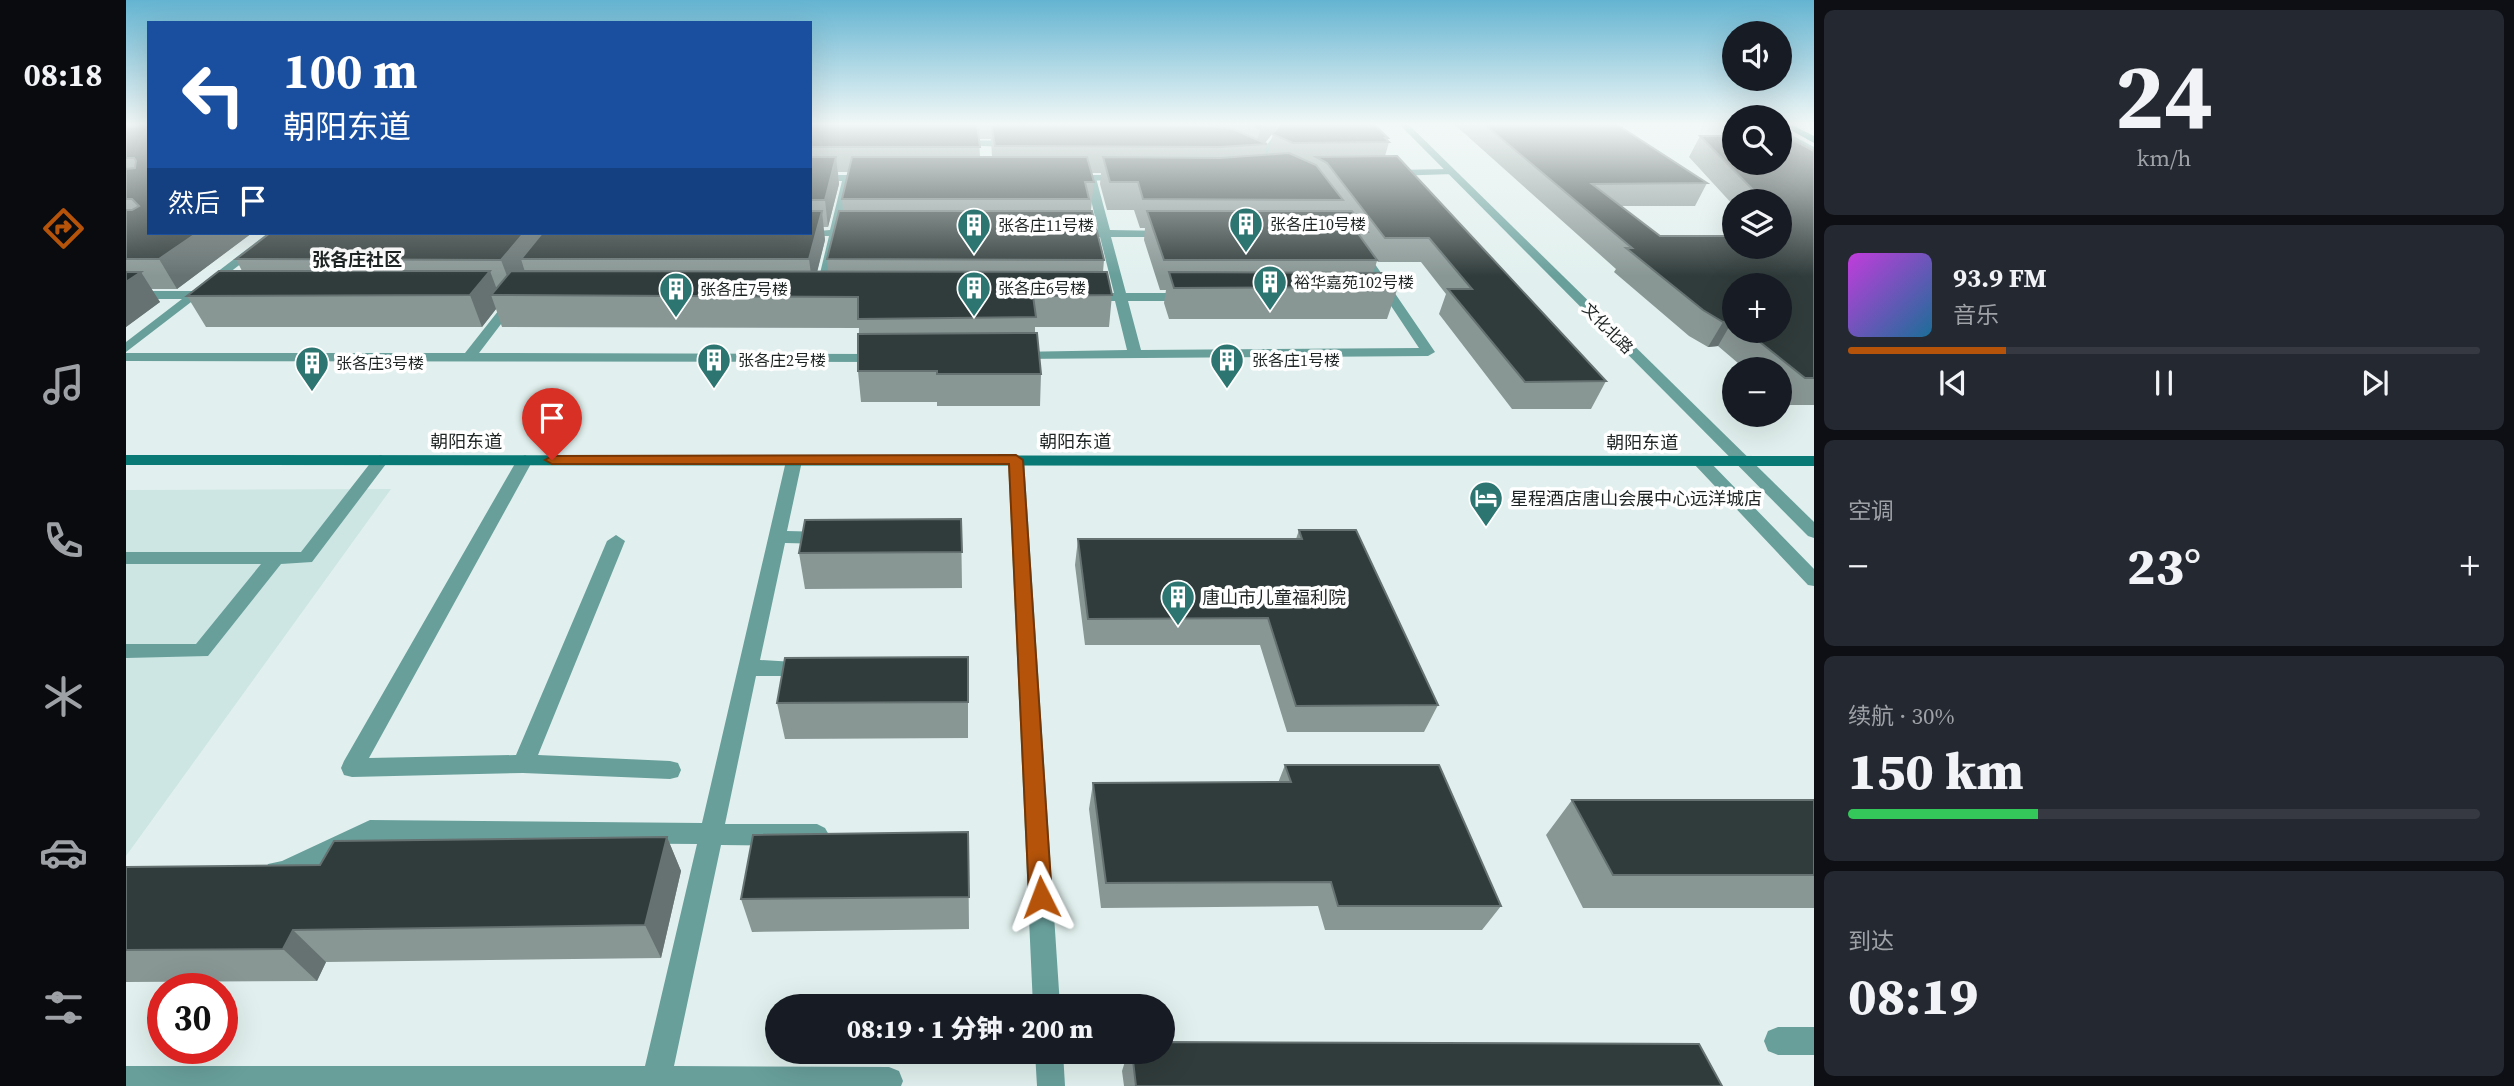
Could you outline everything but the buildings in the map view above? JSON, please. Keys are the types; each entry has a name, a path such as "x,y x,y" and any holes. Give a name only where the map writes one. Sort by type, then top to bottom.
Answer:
{"main road":[{"name":"朝阳东道","path":"126,460 1814,461"}],"street":[{"name":"文化北路","path":"1454,175 1814,531"},
{"path":"812,178 886,178"},
{"path":"806,296 827,296 835,233 848,178"},
{"path":"1052,178 1132,178"},
{"path":"1091,178 1135,354"},
{"path":"812,233 875,233"},
{"path":"1064,233 1186,233"},
{"path":"126,348 272,235"},
{"path":"1002,356 1429,352 1387,297 1356,244"},
{"path":"469,357 519,293"},
{"path":"126,295 221,295"},
{"path":"1079,297 1202,297"},
{"path":"126,357 895,358"},
{"path":"126,558 306,558 381,460"},
{"path":"525,460 352,768 523,764 670,770"},
{"path":"1016,460 1045,994"},
{"path":"656,1082 794,461"},
{"path":"1700,461 1814,580"},
{"path":"777,537 845,538"},
{"path":"523,764 616,541"},
{"path":"126,651 201,651 276,558"},
{"path":"748,668 830,668"},
{"path":"257,872 284,872 370,831 834,835"},
{"path":"1778,1041 1814,1041"},
{"path":"1050,1064 1051,1086"},
{"path":"126,1080 307,1084 889,1081"}],"shaded area":[{"path":"391,489 126,856 126,490"}],"place":[{"name":"张各庄10号楼","path":"1246,254"},
{"name":"张各庄11号楼","path":"974,255"},
{"name":"裕华嘉苑102号楼","path":"1270,312"},
{"name":"张各庄6号楼","path":"974,318"},
{"name":"张各庄7号楼","path":"676,319"},
{"name":"张各庄2号楼","path":"714,390"},
{"name":"张各庄1号楼","path":"1227,390"},
{"name":"张各庄3号楼","path":"312,393"},
{"name":"星程酒店唐山会展中心远洋城店","path":"1486,528"},
{"name":"唐山市儿童福利院","path":"1178,627"}],"district":[{"name":"张各庄社区","path":"357,259"}],"route":[{"path":"552,460 1016,460 1041,897"}]}
